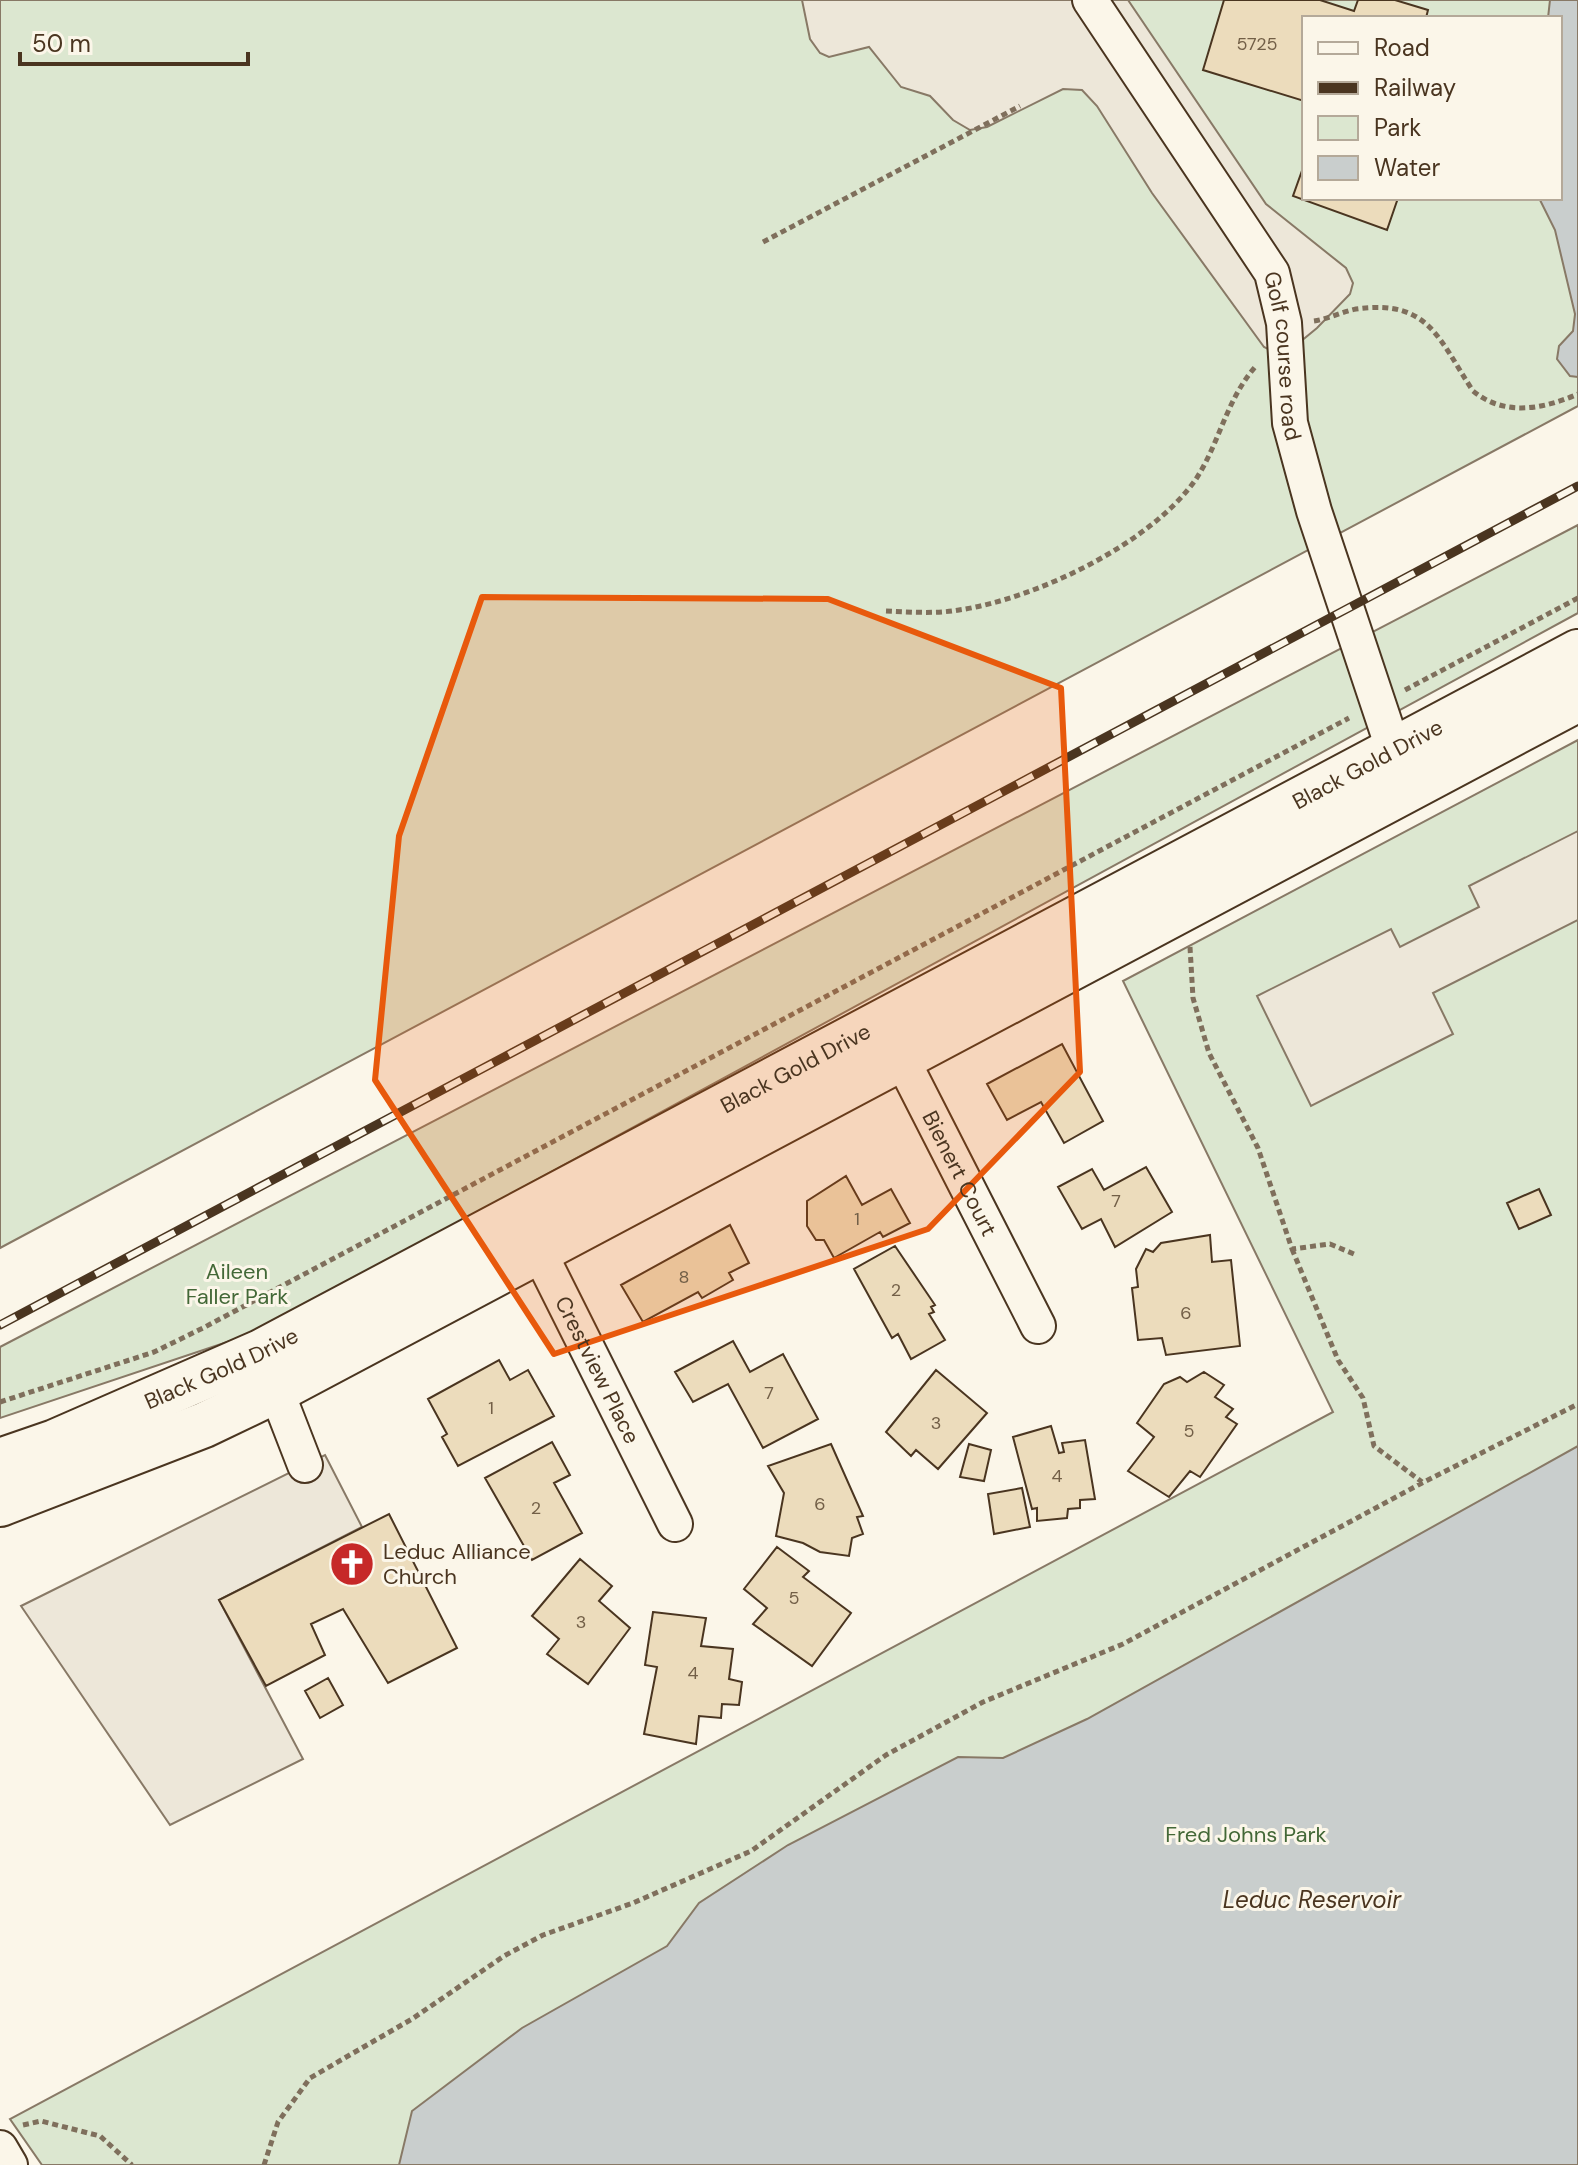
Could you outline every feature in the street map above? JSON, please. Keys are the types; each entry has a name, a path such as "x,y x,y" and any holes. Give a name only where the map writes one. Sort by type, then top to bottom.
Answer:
{"main road":[{"name":"Black Gold Drive","path":"0,1461 269,1371 529,1232 883,1021 1578,652"},
{"name":"Black Gold Drive","path":"529,1232 903,1060 1013,996 1578,699"},
{"name":"Black Gold Drive","path":"0,1504 204,1425 269,1371"}],"street":[{"name":"Golf course road","path":"1090,0 1272,273 1284,323 1290,423 1314,511 1394,751"},
{"name":"Bienert Court","path":"883,1021 1038,1326"},
{"name":"Crestview Place","path":"529,1232 675,1524"},
{"path":"269,1371 305,1465"},
{"path":"7,2138 10,2165"}],"path":[{"path":"763,242 1020,106"},
{"path":"886,611 958,611 979,607 1084,567 1153,526 1198,475 1243,381 1289,339 1284,323 1320,320 1357,309 1400,308 1425,321 1473,391 1483,400 1521,409 1544,406 1578,394"},
{"path":"0,1402 154,1352 203,1328 1578,598"},
{"path":"1190,934 1193,998 1209,1053 1258,1148 1292,1249 1338,1360 1363,1398 1374,1446 1422,1483"},
{"path":"1292,1249 1330,1244 1354,1254"},
{"path":"264,2165 278,2122 310,2078 412,2019 504,1956 543,1935 633,1903 751,1851 886,1755 983,1702 1123,1644 1422,1483 1578,1404"},
{"path":"7,2138 41,2121 100,2136 132,2165"}],"highlighted area":[{"path":"482,597 828,599 1061,688 1080,1072 928,1229 554,1354 375,1080 399,836"}],"green space":[{"path":"0,0 1578,0 1578,406 0,1248"},
{"name":"Aileen Faller Park","path":"1578,525 1578,613 257,1332 0,1418 0,1347"},
{"name":"Fred Johns Park","path":"1578,740 1578,2165 42,2165 10,2119 1333,1412 1123,981"}],"shaded area":[{"path":"802,0 1128,0 1266,204 1346,268 1353,283 1350,294 1289,351 1278,354 1264,347 1152,193 1097,106 1082,90 1063,89 987,127 970,130 953,120 930,96 901,87 869,47 829,57 820,53 810,39"},
{"path":"1578,831 1578,920 1433,993 1453,1034 1311,1106 1257,996 1391,929 1400,947 1479,907 1469,886"},
{"path":"325,1455 362,1527 219,1600 303,1759 170,1825 21,1606"}],"water":[{"path":"1550,0 1578,0 1578,377 1570,376 1557,359 1559,346 1573,331 1575,314 1555,230 1540,200 1562,200 1562,16 1548,16"},
{"name":"Leduc Reservoir","path":"1578,1446 1578,2165 399,2165 412,2111 522,2028 667,1946 699,1903 788,1845 958,1757 1003,1758 1087,1719"}],"building":[{"path":"1224,0 1320,0 1354,11 1358,0 1395,0 1428,10 1426,16 1302,16 1302,100 1203,70"},
{"path":"1302,171 1302,199 1293,196"},
{"path":"1304,200 1397,200 1387,230"},
{"path":"1062,1044 1103,1121 1064,1143 1041,1102 1007,1120 987,1084"},
{"path":"1146,1167 1172,1212 1115,1247 1101,1219 1082,1229 1058,1187 1092,1169 1104,1190"},
{"path":"846,1176 862,1205 891,1189 910,1223 883,1237 880,1232 834,1258 824,1240 816,1240 807,1226 807,1201"},
{"path":"1539,1189 1551,1215 1519,1229 1507,1203"},
{"path":"730,1225 749,1263 729,1273 733,1280 702,1298 698,1292 643,1322 621,1285"},
{"path":"1210,1235 1212,1262 1231,1260 1240,1346 1166,1355 1162,1338 1138,1340 1132,1288 1138,1287 1136,1269 1146,1249 1153,1252 1161,1243"},
{"path":"895,1246 935,1305 931,1307 934,1312 929,1314 945,1340 911,1359 898,1334 892,1338 854,1269"},
{"path":"733,1341 750,1372 783,1354 818,1419 763,1448 728,1384 693,1402 675,1372"},
{"path":"499,1360 510,1380 528,1370 554,1416 458,1466 442,1437 447,1434 428,1399"},
{"path":"936,1370 987,1413 938,1469 916,1450 911,1456 886,1432"},
{"path":"1204,1372 1224,1385 1215,1397 1233,1409 1226,1417 1237,1424 1200,1477 1190,1471 1169,1497 1128,1471 1154,1437 1137,1423 1164,1384 1180,1377 1187,1382"},
{"path":"1051,1426 1059,1453 1064,1452 1062,1443 1085,1440 1095,1499 1080,1500 1080,1508 1068,1509 1067,1518 1037,1521 1037,1508 1032,1509 1013,1437"},
{"path":"552,1442 570,1475 554,1483 582,1533 532,1560 485,1478"},
{"path":"831,1444 863,1516 857,1517 863,1534 852,1538 849,1556 820,1552 803,1543 776,1536 784,1493 768,1466"},
{"path":"969,1444 991,1450 984,1481 960,1477"},
{"path":"1022,1488 1030,1527 994,1534 988,1494"},
{"name":"Leduc Alliance Church","path":"389,1514 457,1648 388,1683 343,1609 311,1624 325,1655 266,1686 219,1600"},
{"path":"777,1547 809,1571 803,1577 851,1613 812,1666 753,1624 767,1608 744,1589"},
{"path":"580,1559 612,1586 599,1601 630,1628 588,1684 547,1654 559,1639 532,1616"},
{"path":"653,1612 706,1618 701,1646 733,1649 729,1679 742,1682 739,1705 722,1704 721,1718 699,1716 696,1744 644,1734 657,1667 645,1665"},
{"path":"328,1678 343,1705 320,1718 305,1691"}],"railway":[{"path":"0,1325 1578,486"}],"place":[{"name":"Leduc Alliance Church","path":"352,1564"}]}
